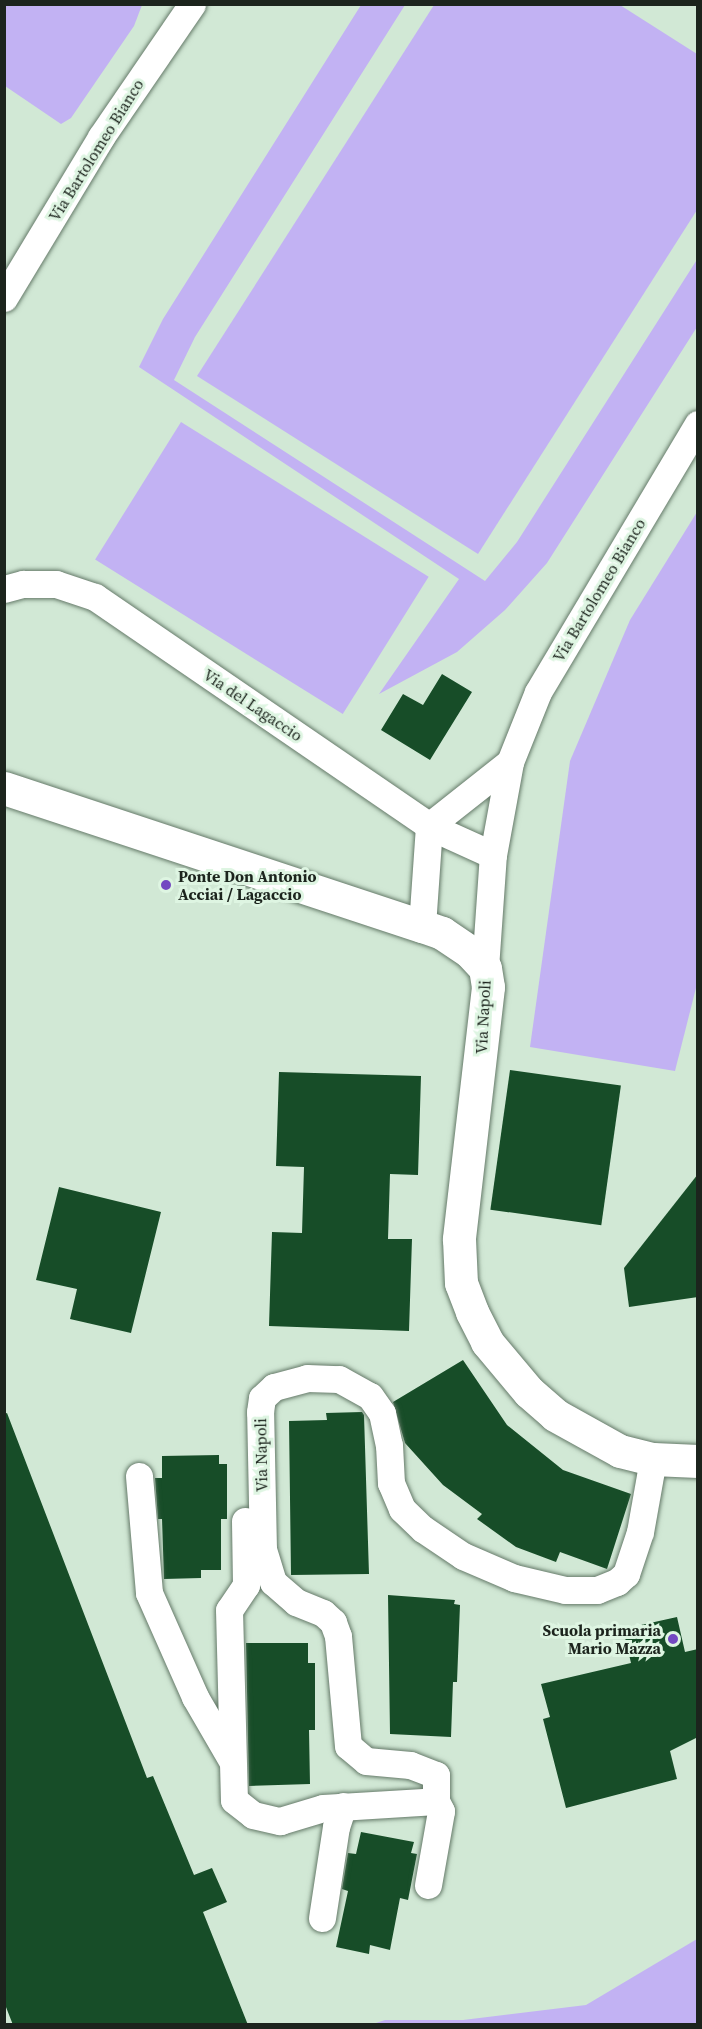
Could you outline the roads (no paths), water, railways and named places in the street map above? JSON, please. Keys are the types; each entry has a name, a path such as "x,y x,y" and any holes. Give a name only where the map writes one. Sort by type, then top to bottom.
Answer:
{"street":[{"name":"Via Bartolomeo Bianco","path":"4,298 101,137 192,4"},
{"name":"Via Bartolomeo Bianco","path":"485,968 493,855 510,762 538,692 698,424"},
{"name":"Via del Lagaccio","path":"4,589 23,584 56,584 95,597 429,826 493,855"},
{"name":"Via Bartolomeo Bianco","path":"429,826 510,762"},
{"name":"Via Napoli","path":"4,788 413,923 456,941 485,968 488,987 459,1239 461,1283 487,1342 530,1392 555,1415 620,1451 654,1459 698,1461"},
{"path":"413,923 429,826"},
{"name":"Via Napoli","path":"429,1885 441,1811 436,1801 436,1775 410,1766 366,1761 348,1746 338,1636 333,1622 323,1613 296,1602 273,1582 263,1550 260,1412 262,1398 274,1387 307,1378 339,1379 370,1396 382,1413 389,1445 391,1483 402,1509 423,1529 463,1556 514,1578 565,1590 597,1590 617,1582 626,1574 640,1532 654,1459"},
{"name":"Via Napoli","path":"244,1417 246,1585 230,1611 234,1800 253,1815 280,1821 323,1808 436,1801"},
{"name":"Via Napoli","path":"139,1476 149,1593 195,1697 233,1763"},
{"path":"322,1918 336,1827 343,1806"}],"place":[{"name":"Ponte Don Antonio Acciai / Lagaccio","path":"166,885"},
{"name":"Scuola primaria Mario Mazza","path":"673,1639"}]}
